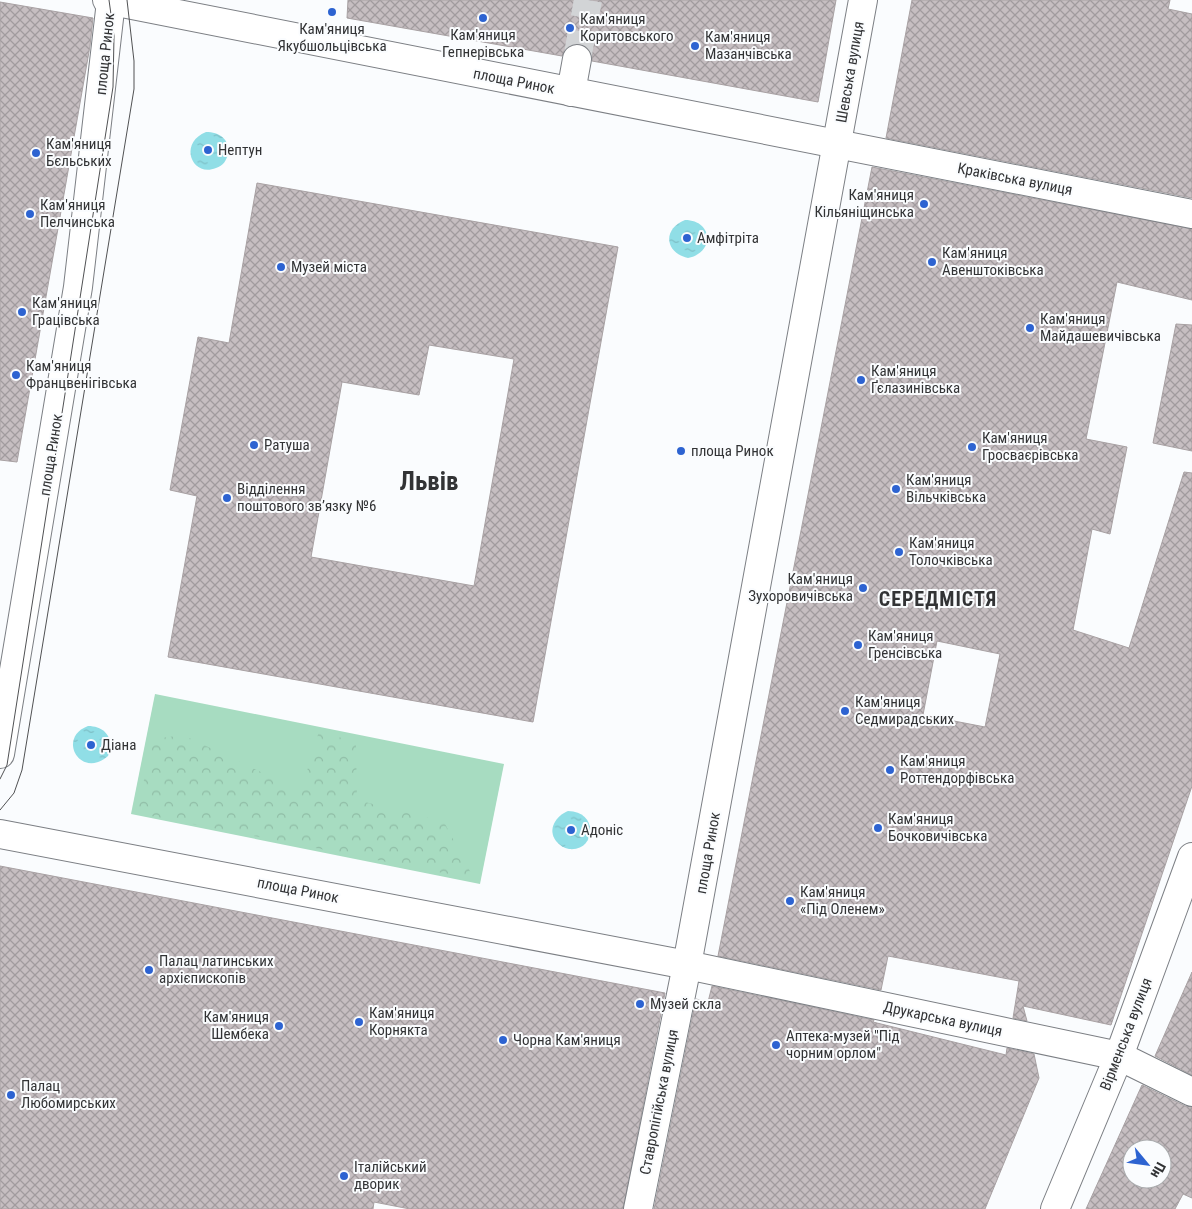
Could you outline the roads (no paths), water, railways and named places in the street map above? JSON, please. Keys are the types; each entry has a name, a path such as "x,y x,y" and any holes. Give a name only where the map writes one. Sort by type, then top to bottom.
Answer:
{"street":[{"name":"площа Ринок","path":"0,754 78,287 110,10 109,0 837,145 687,965 0,834"},
{"name":"Шевська вулиця","path":"837,145 863,0"},
{"path":"571,92 577,59"},
{"name":"Краківська вулиця","path":"837,145 1192,214"},
{"name":"Вірменська вулиця","path":"1055,1209 1119,1056 1192,857"},
{"name":"Друкарська вулиця","path":"687,965 1119,1056 1192,1092"},
{"name":"Ставропігійська вулиця","path":"638,1209 687,965"}],"water":[{"path":"206,132 215,133 223,137 228,148 227,158 223,164 208,170 200,168 195,164 191,151 192,144 197,137"},
{"path":"685,220 694,221 701,225 707,237 703,250 697,255 688,258 675,251 669,240 673,229"},
{"path":"88,726 100,728 109,739 110,750 108,756 98,762 89,763 81,760 73,747 74,739 79,732"},
{"path":"568,811 585,817 589,824 589,838 585,844 578,848 569,849 563,847 553,836 554,823"}],"tunnel":[{"path":"577,59 588,0"}],"tram line":[{"path":"0,779 7,765 113,87 114,36 109,0"},
{"path":"0,810 14,793 22,770 134,89 134,61 127,0"}],"place":[{"name":"Кам'яниця Якубшольцівська","path":"332,12"},
{"name":"Кам'яниця Гепнерівська","path":"483,18"},
{"name":"Кам'яниця Коритовського","path":"570,28"},
{"name":"Кам'яниця Мазанчівська","path":"695,46"},
{"name":"Нептун","path":"208,150"},
{"name":"Кам'яниця Бєльських","path":"36,153"},
{"name":"Кам'яниця Кільяніщинська","path":"924,204"},
{"name":"Кам'яниця Пелчинська","path":"30,214"},
{"name":"Амфітріта","path":"687,238"},
{"name":"Кам'яниця Авенштоківська","path":"932,262"},
{"name":"Музей міста","path":"281,267"},
{"name":"Кам'яниця Грацівська","path":"22,312"},
{"name":"Кам'яниця Майдашевичівська","path":"1030,328"},
{"name":"Кам'яниця Францвенігівська","path":"16,375"},
{"name":"Кам'яниця Ґєлазинівська","path":"861,380"},
{"name":"Ратуша","path":"254,445"},
{"name":"Кам'яниця Гросваєрівська","path":"972,447"},
{"name":"площа Ринок","path":"681,451"},
{"name":"Кам'яниця Вільчківська","path":"896,489"},
{"name":"Відділення поштового зв’язку №6","path":"227,498"},
{"name":"Кам'яниця Толочківська","path":"899,552"},
{"name":"Кам'яниця Зухоровичівська","path":"863,588"},
{"name":"Кам'яниця Гренсівська","path":"858,645"},
{"name":"Кам'яниця Седмирадських","path":"845,711"},
{"name":"Діана","path":"91,745"},
{"name":"Кам'яниця Роттендорфівська","path":"890,770"},
{"name":"Кам'яниця Бочковичівська","path":"878,828"},
{"name":"Адоніс","path":"571,830"},
{"name":"Кам'яниця «Під Оленем»","path":"790,901"},
{"name":"Палац латинських архієпископів","path":"149,970"},
{"name":"Музей скла","path":"640,1004"},
{"name":"Кам'яниця Корнякта","path":"359,1022"},
{"name":"Кам'яниця Шембека","path":"279,1026"},
{"name":"Чорна Кам'яниця","path":"503,1040"},
{"name":"Аптека-музей \"Під чорним орлом\"","path":"776,1045"},
{"name":"Палац Любомирських","path":"11,1095"},
{"name":"Італійський дворик","path":"344,1176"}],"district":[{"name":"Львів","path":"429,481"},
{"name":"СЕРЕДМІСТЯ","path":"938,599"}]}
